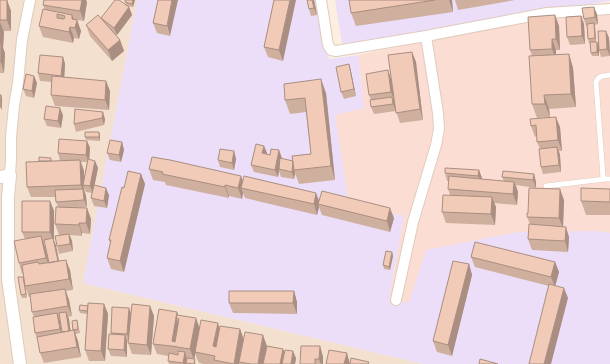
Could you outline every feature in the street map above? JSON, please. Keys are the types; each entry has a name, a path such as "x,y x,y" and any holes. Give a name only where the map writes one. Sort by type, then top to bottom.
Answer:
{"street":[{"path":"20,364 4,279 8,197 5,176 11,159 11,137 14,106 18,83 22,40 30,0"},
{"path":"321,0 328,45 330,50 336,51 361,48 547,13 610,9"},
{"path":"396,300 413,222 436,145 439,129 438,113 426,36"}],"lane":[{"path":"607,179 603,177 596,82 600,76 610,75"},
{"path":"546,186 607,179"}],"shaded area":[{"path":"0,0 137,0 83,283 423,364 0,364"},
{"path":"137,0 319,0 329,59 358,55 364,108 335,115 349,203 404,216 389,299 396,302 409,302 426,250 518,232 598,231 610,233 610,364 423,364 83,283"},
{"path":"335,0 610,0 610,1 342,44"},
{"path":"610,6 610,233 598,231 518,232 409,302 396,302 389,299 404,216 349,203 335,115 364,108 358,55 522,21"}],"building":[{"path":"0,0 7,0 7,20 0,20"},
{"path":"44,0 82,0 80,11 43,5"},
{"path":"115,0 119,0 129,7 114,28 101,18"},
{"path":"125,0 133,0 132,4 125,2"},
{"path":"158,0 172,0 167,26 153,23"},
{"path":"274,0 290,0 279,50 264,47"},
{"path":"307,0 312,0 314,8 309,9"},
{"path":"349,0 435,0 351,13"},
{"path":"594,7 595,17 584,19 582,8"},
{"path":"43,9 72,15 72,19 77,20 75,28 70,27 69,32 39,26","holes":["57,14 65,16 64,19 57,18"]},
{"path":"98,15 120,40 108,50 86,25"},
{"path":"555,15 556,39 552,39 552,49 530,50 528,17"},
{"path":"581,16 582,36 567,37 566,17"},
{"path":"594,23 595,38 588,39 587,24"},
{"path":"598,31 606,31 607,49 599,50"},
{"path":"590,42 597,42 597,52 591,53"},
{"path":"1,43 1,62 0,62"},
{"path":"412,52 420,109 396,113 388,55"},
{"path":"569,54 571,94 544,95 545,104 532,104 529,56"},
{"path":"40,55 63,57 61,76 38,73"},
{"path":"349,64 354,89 341,92 336,67"},
{"path":"388,70 391,92 369,95 366,74"},
{"path":"26,74 34,76 32,91 23,89"},
{"path":"52,76 106,81 105,100 51,95"},
{"path":"321,79 331,166 294,170 292,156 311,154 305,98 285,100 284,84"},
{"path":"1,95 1,107 0,107"},
{"path":"392,97 393,104 371,107 370,100"},
{"path":"46,106 60,108 58,121 44,119"},
{"path":"75,109 103,112 102,118 74,124"},
{"path":"556,117 558,140 537,142 536,125 531,126 530,119"},
{"path":"85,132 99,132 99,137 85,137"},
{"path":"59,139 87,141 86,155 58,153"},
{"path":"110,140 122,142 119,155 107,153"},
{"path":"256,144 264,146 262,153 270,155 271,149 279,150 275,170 251,165"},
{"path":"557,147 559,165 541,167 539,149"},
{"path":"220,149 234,151 232,163 218,160"},
{"path":"39,157 51,158 51,161 39,161"},
{"path":"152,157 241,176 238,188 225,185 225,187 162,174 163,172 149,169"},
{"path":"280,158 293,161 292,172 279,169"},
{"path":"88,159 95,161 90,186 83,185"},
{"path":"80,160 81,185 27,187 26,162"},
{"path":"445,168 479,170 478,176 445,173"},
{"path":"128,171 141,174 120,261 107,258 111,240 109,240 122,187 124,188"},
{"path":"503,171 534,174 533,180 502,177"},
{"path":"244,176 316,193 314,204 241,188"},
{"path":"449,176 514,182 513,194 448,189"},
{"path":"94,185 106,188 104,201 91,198"},
{"path":"529,188 560,189 559,218 527,217"},
{"path":"581,188 610,189 610,202 581,201"},
{"path":"83,189 84,200 56,202 55,190"},
{"path":"322,191 390,208 387,221 318,204"},
{"path":"443,195 492,197 491,214 442,212"},
{"path":"22,201 50,201 50,232 22,232"},
{"path":"56,207 87,208 86,223 79,223 79,225 55,224"},
{"path":"529,224 566,227 565,241 528,239"},
{"path":"69,234 70,244 57,246 55,236"},
{"path":"41,236 46,258 19,263 14,241"},
{"path":"53,238 58,261 49,263 44,240"},
{"path":"475,242 555,262 551,277 471,257"},
{"path":"386,251 392,252 389,267 383,265"},
{"path":"66,260 69,279 25,286 22,265"},
{"path":"453,261 469,264 448,345 433,341"},
{"path":"18,277 23,277 26,294 21,295"},
{"path":"549,284 564,288 544,364 529,364"},
{"path":"65,289 68,306 32,312 30,294"},
{"path":"229,291 294,291 293,303 229,303"},
{"path":"88,303 104,304 101,351 85,350"},
{"path":"132,304 150,306 147,345 128,343"},
{"path":"80,305 88,306 87,311 79,310"},
{"path":"112,307 129,308 127,334 111,333"},
{"path":"159,309 177,312 172,341 175,342 179,319 176,318 177,315 196,318 190,349 153,344"},
{"path":"66,312 69,331 62,332 59,313"},
{"path":"57,313 60,329 35,333 33,317"},
{"path":"77,320 78,329 73,330 72,321"},
{"path":"201,320 218,323 213,346 216,347 220,326 240,329 234,364 214,360 215,356 195,352"},
{"path":"74,330 77,347 40,353 37,337"},
{"path":"245,332 263,335 258,364 239,362"},
{"path":"109,334 125,335 124,350 108,349"},
{"path":"267,346 283,349 280,364 263,364"},
{"path":"301,346 320,346 319,359 315,359 315,364 300,364"},
{"path":"285,350 293,351 291,364 282,364"},
{"path":"329,350 347,353 344,364 326,364"},
{"path":"178,351 185,352 183,363 168,361 169,353 178,355"},
{"path":"187,358 195,359 194,364 186,363"},
{"path":"351,358 369,362 368,364 350,364"},
{"path":"480,359 498,364 479,364"}]}
